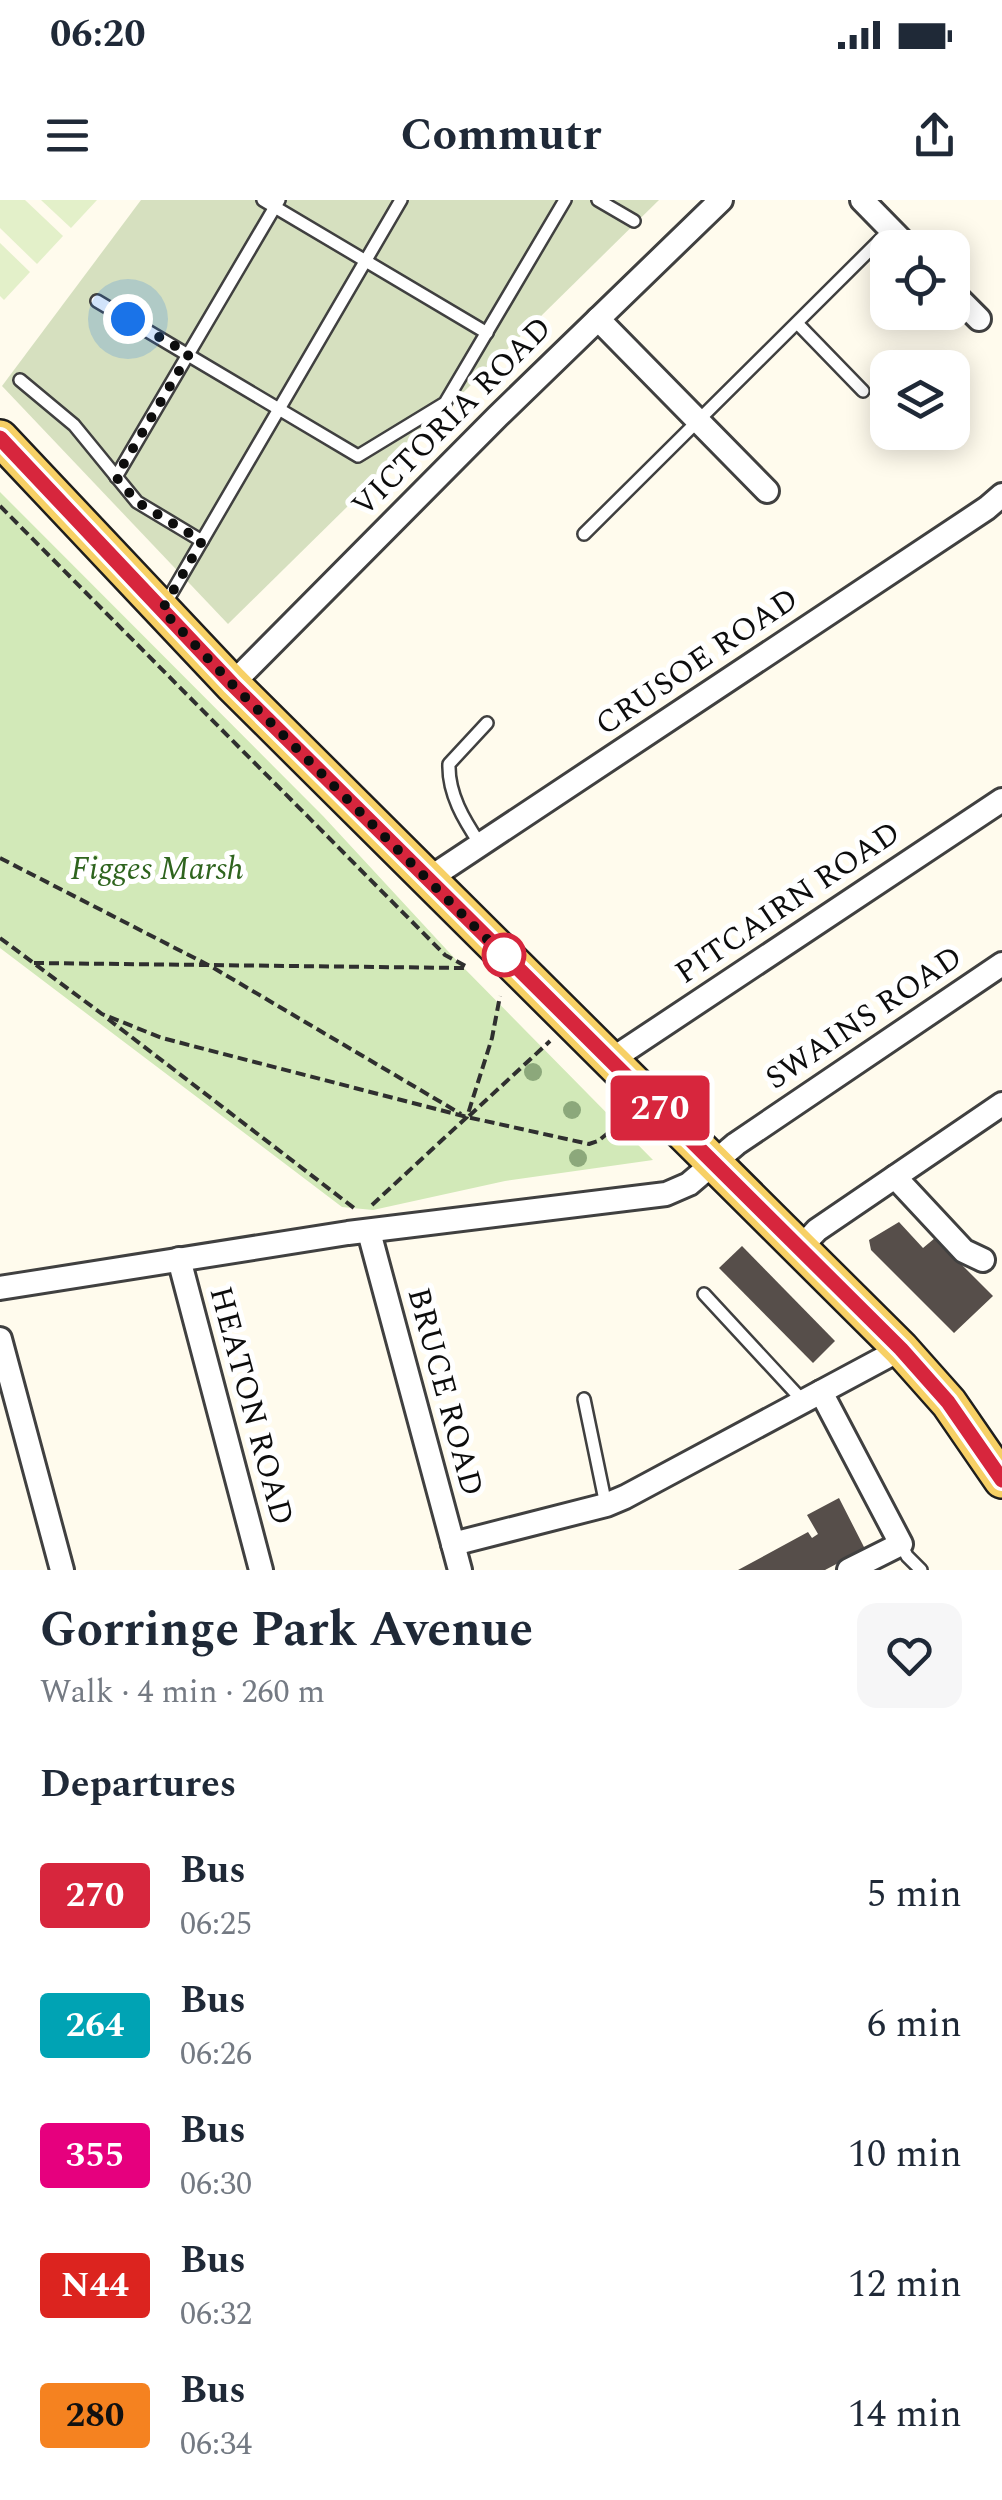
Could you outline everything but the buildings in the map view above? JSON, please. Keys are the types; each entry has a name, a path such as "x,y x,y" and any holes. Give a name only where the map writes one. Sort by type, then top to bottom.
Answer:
{"main road":[{"path":"0,438 232,684 901,1349 948,1402 1002,1480"}],"street":[{"name":"VICTORIA ROAD","path":"232,684 721,200"},
{"path":"862,200 891,229"},
{"path":"970,310 979,319"},
{"path":"598,319 768,492"},
{"name":"CRUSOE ROAD","path":"427,880 1002,495"},
{"name":"PITCAIRN ROAD","path":"611,1060 1002,800"},
{"name":"SWAINS ROAD","path":"0,1288 369,1232 666,1194 689,1184 715,1161 888,1038 1002,964"},
{"path":"801,1246 817,1230 1002,1104"},
{"path":"894,1177 964,1251 982,1260"},
{"name":"BRUCE ROAD","path":"369,1232 460,1570"},
{"name":"HEATON ROAD","path":"179,1259 261,1570"},
{"path":"0,1338 62,1570"},
{"path":"453,1544 606,1505 901,1349"},
{"path":"812,1397 901,1544 849,1570"}],"lane":[{"path":"263,200 277,204 364,262 487,333"},
{"path":"162,610 401,200"},
{"path":"97,301 358,456 444,402 565,200"},
{"path":"598,200 634,221"},
{"path":"116,477 277,204"},
{"path":"584,534 891,229"},
{"path":"798,324 863,391"},
{"path":"20,380 74,425 137,502 202,541"},
{"path":"480,844 458,808 448,764 486,722"},
{"path":"704,1294 789,1382 812,1397"},
{"path":"584,1398 606,1505"},
{"path":"901,1544 906,1556 921,1570"}],"path":[{"path":"0,506 444,955 469,968 33,963"},
{"path":"0,858 212,967 467,1117"},
{"path":"0,938 362,1215 550,1041"},
{"path":"467,1117 492,1038 500,996"},
{"path":"102,1014 162,1038 467,1117 588,1144 598,1142 628,1117"}],"green space":[{"path":"0,200 25,200 63,236 37,264 0,228"},
{"path":"41,200 97,200 71,228"},
{"path":"141,200 659,200 228,624 2,386"},
{"path":"0,243 30,272 4,300 0,296"},
{"name":"Figges Marsh","path":"0,492 323,816 458,962 653,1160 505,1181 373,1210 342,1207 0,948"}],"bus line":[{"name":"270","path":"0,438 232,684 901,1349 948,1402 1002,1480"}],"route":[{"path":"128,319 189,354 116,477 137,502 202,541 162,610 508,960 504,955"}]}
